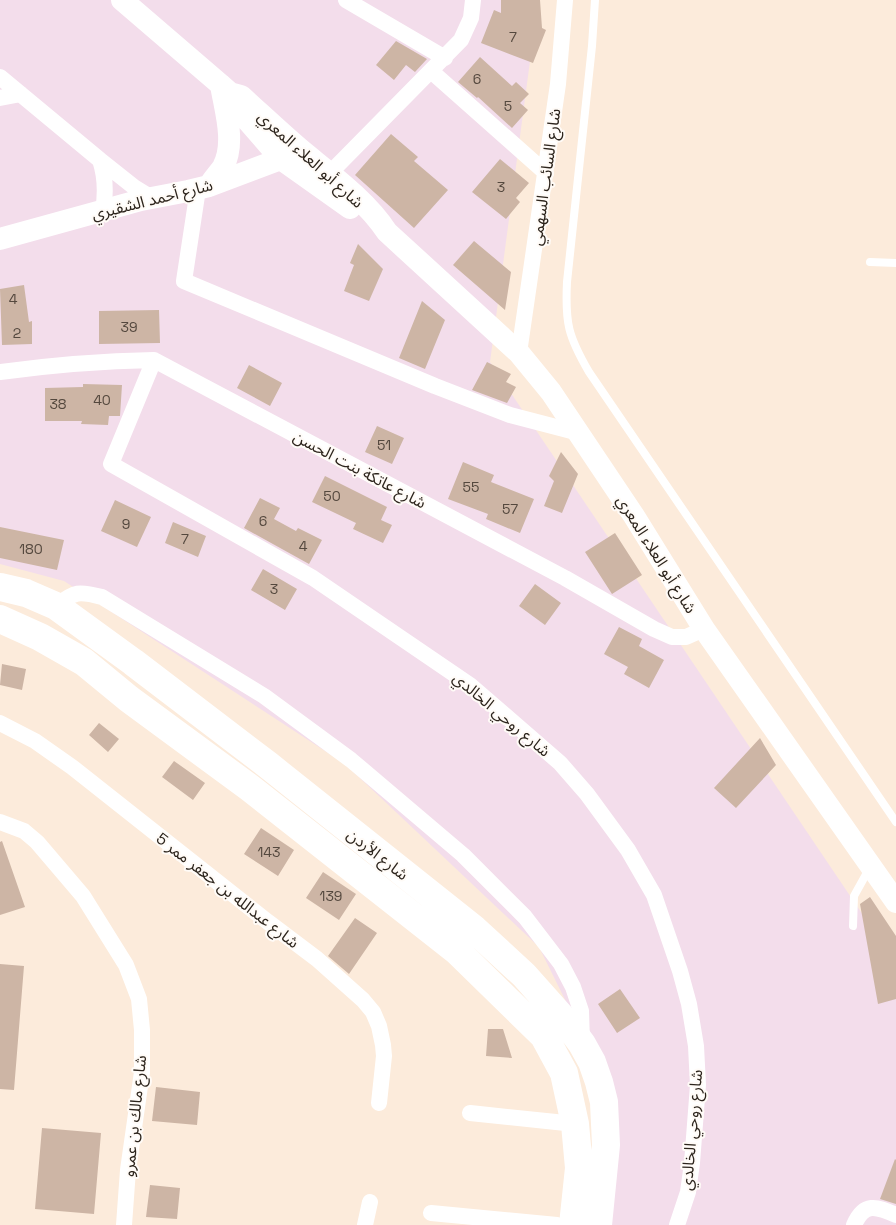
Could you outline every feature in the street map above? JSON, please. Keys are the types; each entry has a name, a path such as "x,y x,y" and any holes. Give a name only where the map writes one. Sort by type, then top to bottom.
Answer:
{"highway":[{"name":"شارع الأردن","path":"0,588 26,592 56,606 268,766 474,929 524,975 565,1021 582,1044 592,1062 604,1102 606,1145 598,1225"},
{"name":"شارع الأردن","path":"2,621 40,637 84,662 129,699 250,788 457,951 544,1036 564,1072 576,1124 579,1168 572,1225"},
{"path":"250,788 268,766"}],"street":[{"name":"شارع أبو العلاء المعري","path":"122,0 226,89 241,96 302,151 330,173 379,220 387,232 519,353 551,392 634,516 704,629 896,902"},
{"path":"346,0 445,58"},
{"path":"330,173 461,40 471,18 473,0"},
{"name":"شارع السائب السهمي","path":"519,353 558,84 565,0"},
{"path":"431,71 546,173"},
{"path":"0,77 100,160 152,198"},
{"name":"شارع أبو العلاء المعري","path":"226,89 234,104 281,159 374,225 387,232"},
{"path":"226,89 230,144 224,165 203,187 184,281 510,415 579,433"},
{"path":"0,98 21,94"},
{"name":"شارع أحمد الشقيري","path":"0,239 152,198 203,187 302,151"},
{"path":"100,160 105,186 103,211"},
{"name":"شارع عاتكة بنت الحسن","path":"0,372 61,364 154,360 565,578 654,629 672,637 686,637 704,629"},
{"name":"شارع روحي الخالدي","path":"154,360 111,464 313,578 470,685 560,763 587,794 640,869 654,895 680,972 689,1004 696,1046 698,1084 692,1163 688,1192 677,1225"},
{"path":"56,606 71,595 85,593 102,597 264,696 351,760 463,855 526,917 548,944 573,987 581,1011 582,1044"},
{"name":"شارع عبدالله بن جعفر ممر 5","path":"0,723 35,741 72,767 260,916 318,959 363,1000 373,1012 379,1026 383,1045 384,1056 379,1103"},
{"name":"شارع مالك بن عمرو","path":"0,822 24,831 38,842 83,896 126,965 139,999 142,1030 142,1072 128,1170 124,1225"},
{"path":"470,1113 576,1124"},
{"path":"365,1225 370,1202"},
{"path":"854,1225 862,1211 869,1208 878,1207 896,1215"},
{"path":"431,1213 557,1225"}],"lane":[{"path":"595,0 592,46 567,282 566,315 573,343 589,372 896,822"},
{"path":"870,262 896,263"},
{"path":"853,926 854,896 871,865"}],"shaded area":[{"path":"0,0 534,0 532,46 490,362 896,964 896,1225 593,1225 603,1176 578,1026 539,947 345,764 64,581 0,564"}],"building":[{"path":"501,0 540,0 542,28 546,30 533,63 481,43 494,10 501,13"},
{"path":"396,41 427,59 415,72 406,65 394,80 376,65"},
{"path":"480,57 512,86 516,82 529,94 520,103 528,110 512,128 478,97 458,82"},
{"path":"391,134 418,157 414,161 448,190 414,228 355,175"},
{"path":"500,159 529,183 516,198 520,202 506,219 472,192"},
{"path":"474,241 511,272 505,310 453,265"},
{"path":"358,244 383,269 369,301 344,291 354,265 350,263"},
{"path":"24,285 29,322 32,321 32,344 2,345 0,289"},
{"path":"422,301 445,320 425,369 399,358"},
{"path":"159,310 160,343 99,344 99,311"},
{"path":"487,362 511,374 506,382 516,387 507,403 472,390"},
{"path":"249,365 282,383 270,406 237,388"},
{"path":"83,384 122,385 120,416 109,416 108,425 81,424 82,421 45,421 45,388 83,387"},
{"path":"377,426 404,438 392,464 365,452"},
{"path":"561,452 578,474 562,513 544,506 554,481 549,476"},
{"path":"463,462 494,475 491,482 534,499 520,533 486,519 488,514 448,499"},
{"path":"325,476 387,507 381,520 392,525 383,543 353,529 356,523 312,502"},
{"path":"260,498 280,508 274,519 296,531 298,528 322,540 309,564 244,528"},
{"path":"115,500 151,517 137,547 101,531"},
{"path":"173,522 206,536 198,557 165,543"},
{"path":"0,527 64,540 57,570 0,558"},
{"path":"615,533 642,575 612,594 585,552"},
{"path":"263,569 297,589 285,610 251,590"},
{"path":"535,584 561,603 545,625 519,606"},
{"path":"619,627 642,639 639,646 664,660 649,688 624,674 628,667 604,654"},
{"path":"2,664 26,669 22,690 0,685"},
{"path":"99,723 119,739 108,752 89,735"},
{"path":"760,738 776,765 736,808 714,788"},
{"path":"174,761 205,783 193,800 162,777"},
{"path":"261,828 294,850 278,876 244,854"},
{"path":"2,841 25,907 0,915 0,842"},
{"path":"323,872 356,894 339,920 306,898"},
{"path":"870,897 896,936 896,999 878,1004 860,904"},
{"path":"355,918 377,933 349,974 328,956"},
{"path":"0,964 24,966 14,1090 0,1089"},
{"path":"620,989 640,1018 617,1033 598,1004"},
{"path":"488,1029 503,1029 512,1058 486,1056"},
{"path":"156,1087 200,1092 197,1125 152,1121"},
{"path":"42,1128 101,1133 94,1214 35,1209"},
{"path":"896,1160 896,1204 880,1199"},
{"path":"150,1185 180,1188 177,1219 146,1217"}]}
